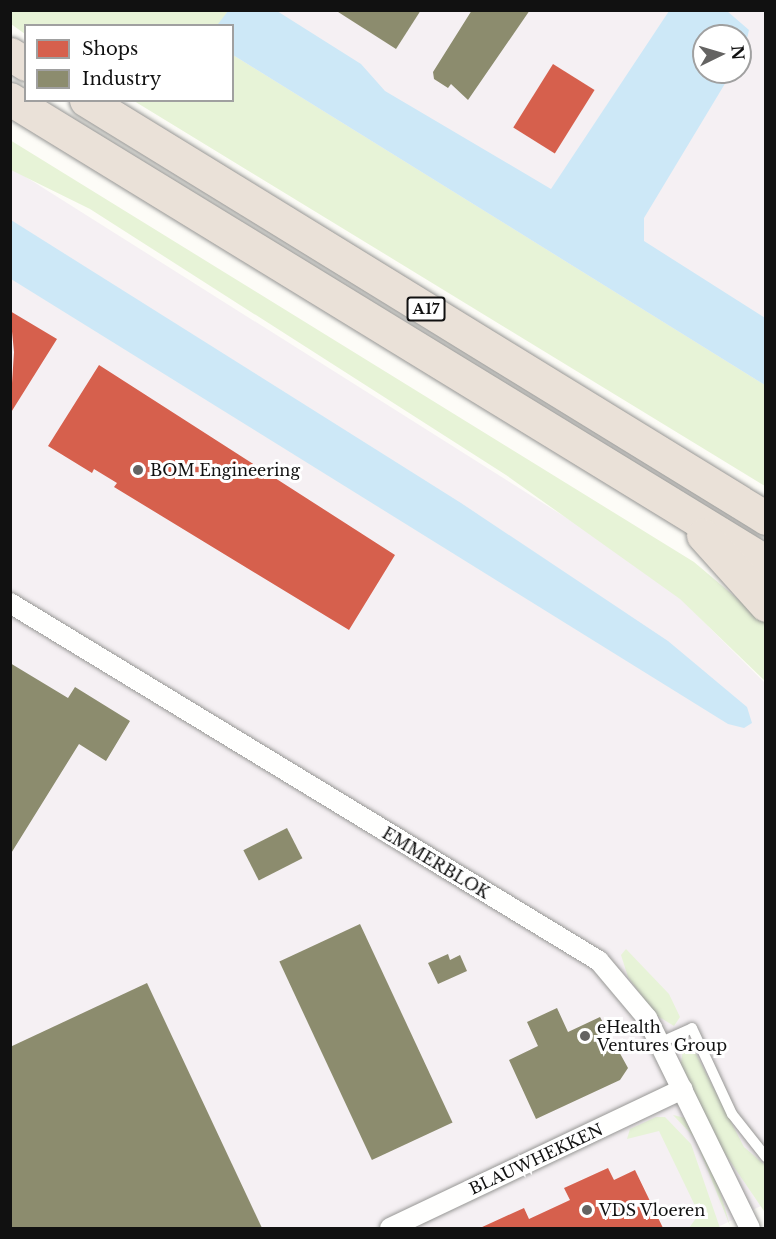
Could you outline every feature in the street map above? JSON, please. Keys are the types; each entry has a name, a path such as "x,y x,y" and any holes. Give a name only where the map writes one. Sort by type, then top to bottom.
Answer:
{"highway":[{"path":"10,54 24,63"},
{"name":"A17","path":"10,99 765,562"},
{"name":"A17","path":"89,102 765,518"},
{"name":"A17","path":"682,512 765,605"}],"street":[{"name":"EMMERBLOK","path":"10,603 599,961 633,997 683,1089 750,1228"},
{"name":"BLAUWHEKKEN","path":"390,1228 683,1089"}],"lane":[{"path":"659,1043 692,1028 732,1114 765,1157"}],"shaded area":[{"path":"90,11 765,11 765,428 234,97 234,24 113,24"},
{"path":"10,167 657,575 765,683 765,1204 716,1228 11,1228"}],"green space":[{"path":"10,11 228,11 220,24 24,24 24,33 11,24"},
{"path":"234,56 765,385 765,486 136,102 234,102"},
{"path":"10,140 694,562 765,622 765,681 680,599 506,475 90,209 11,170"},
{"path":"626,949 669,994 680,1017 674,1026 656,1015 628,977 621,955"},
{"path":"692,1046 744,1147 765,1165 764,1211 721,1148 681,1064 683,1048"},
{"path":"673,1115 689,1119 713,1167 730,1226 695,1138"},
{"path":"656,1117 665,1117 691,1144 720,1228 689,1228 699,1214 659,1131 627,1139 630,1129"}],"water":[{"path":"228,11 277,11 361,64 385,91 551,189 669,11 727,11 742,24 692,24 692,84 725,84 644,218 644,241 765,318 765,385 234,56 234,24 218,24"},
{"path":"11,220 461,503 668,641 747,707 752,723 744,728 728,724 11,279"}],"building: Shops":[{"path":"553,64 595,90 555,154 513,128"},
{"path":"10,311 57,339 10,414 14,352"},
{"path":"99,365 395,555 349,630 114,487 117,483 94,469 92,473 48,446"},
{"path":"608,1168 614,1180 635,1170 663,1228 480,1228 524,1208 529,1219 570,1200 564,1188"}],"building: Industry":[{"path":"335,10 421,10 396,49"},
{"path":"472,10 530,10 468,100 451,84 448,88 434,79 433,72"},
{"path":"10,663 68,698 75,687 130,721 106,761 79,744 10,855"},
{"path":"287,828 302,858 259,881 243,850"},
{"path":"360,924 453,1122 372,1160 279,962"},
{"path":"448,954 450,960 460,955 467,971 438,984 428,963"},
{"path":"147,983 262,1228 10,1228 10,1047"},
{"path":"557,1008 568,1032 600,1017 628,1068 620,1080 536,1119 509,1060 538,1046 527,1022"}],"place":[{"name":"BOM Engineering","path":"138,470"},
{"name":"eHealth Ventures Group","path":"585,1036"},
{"name":"VDS Vloeren","path":"587,1210"}]}
